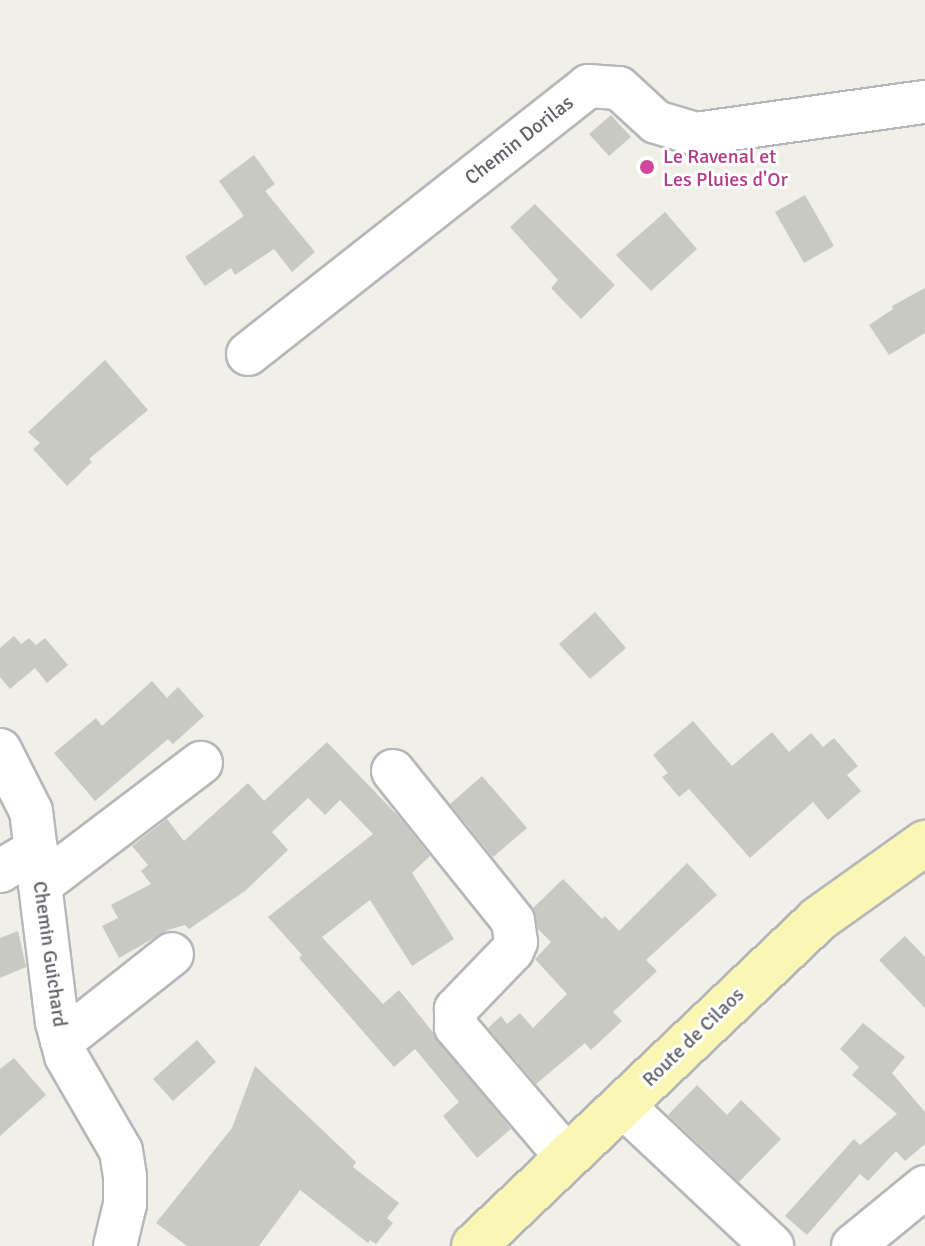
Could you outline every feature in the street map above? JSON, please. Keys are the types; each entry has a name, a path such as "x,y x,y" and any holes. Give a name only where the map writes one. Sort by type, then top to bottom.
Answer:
{"main road":[{"name":"Route de Cilaos","path":"474,1246 565,1155 817,920 925,843"}],"street":[{"name":"Chemin Dorilas","path":"248,354 588,86 619,88 656,122 696,134 925,102"},
{"name":"Chemin Guichard","path":"0,750 31,811 66,1056 121,1151 125,1204 115,1246"},
{"path":"0,871 38,867 201,763"},
{"path":"393,771 513,921 516,942 512,951 456,1009 456,1027 565,1155"},
{"path":"62,1041 172,954"},
{"path":"622,1105 772,1246"},
{"path":"853,1246 925,1187"}],"building":[{"path":"611,115 631,137 609,156 589,134"},
{"path":"254,155 275,184 265,191 315,252 292,272 274,249 235,275 231,268 205,286 185,257 244,216 219,181"},
{"path":"805,195 834,246 804,263 775,212"},
{"path":"535,204 615,285 581,319 551,288 558,280 510,227"},
{"path":"665,212 697,249 651,291 616,255"},
{"path":"925,288 925,333 889,355 869,325 893,309 892,306"},
{"path":"105,360 148,410 89,459 92,462 67,486 33,449 40,443 28,432"},
{"path":"595,612 626,648 590,679 559,644"},
{"path":"14,636 21,644 29,638 36,645 45,638 68,665 47,683 35,668 10,689 0,677 0,648"},
{"path":"152,681 167,698 178,687 204,716 173,744 168,739 95,801 54,753 96,718 102,726"},
{"path":"693,721 732,766 772,732 789,752 811,733 823,747 834,738 858,766 847,775 861,791 828,820 813,802 750,858 689,789 679,797 662,777 668,773 653,755"},
{"path":"327,742 402,820 430,856 412,873 454,939 412,966 370,900 322,937 383,1004 399,990 511,1129 477,1158 443,1116 459,1102 415,1049 394,1067 299,958 302,955 268,917 373,834 340,800 325,815 308,798 272,832 288,850 245,891 189,929 185,925 168,930 119,958 102,926 118,918 111,905 151,884 141,871 148,865 132,846 167,819 184,841 248,783 264,801"},
{"path":"482,776 527,828 493,857 450,804"},
{"path":"687,863 717,895 646,960 657,971 613,1012 622,1021 591,1050 585,1043 536,1084 488,1028 501,1016 507,1024 520,1013 533,1028 567,994 535,959 551,942 538,929 533,908 563,879 602,919 605,916 619,931"},
{"path":"18,931 26,967 0,978 0,938"},
{"path":"905,936 925,957 925,1008 879,960"},
{"path":"863,1023 905,1057 892,1073 925,1112 925,1144 905,1161 896,1151 868,1181 860,1174 807,1235 785,1216 854,1139 860,1145 897,1114 852,1075 859,1067 840,1049"},
{"path":"197,1040 216,1062 173,1101 153,1079"},
{"path":"14,1058 46,1095 0,1136 0,1069"},
{"path":"255,1066 356,1162 353,1167 399,1203 387,1218 393,1223 376,1244 370,1240 368,1243 300,1190 259,1246 187,1246 156,1223 232,1128"},
{"path":"697,1085 727,1115 741,1100 781,1139 739,1182 668,1115"}],"place":[{"name":"Le Ravenal et Les Pluies d'Or","path":"647,167"}]}
